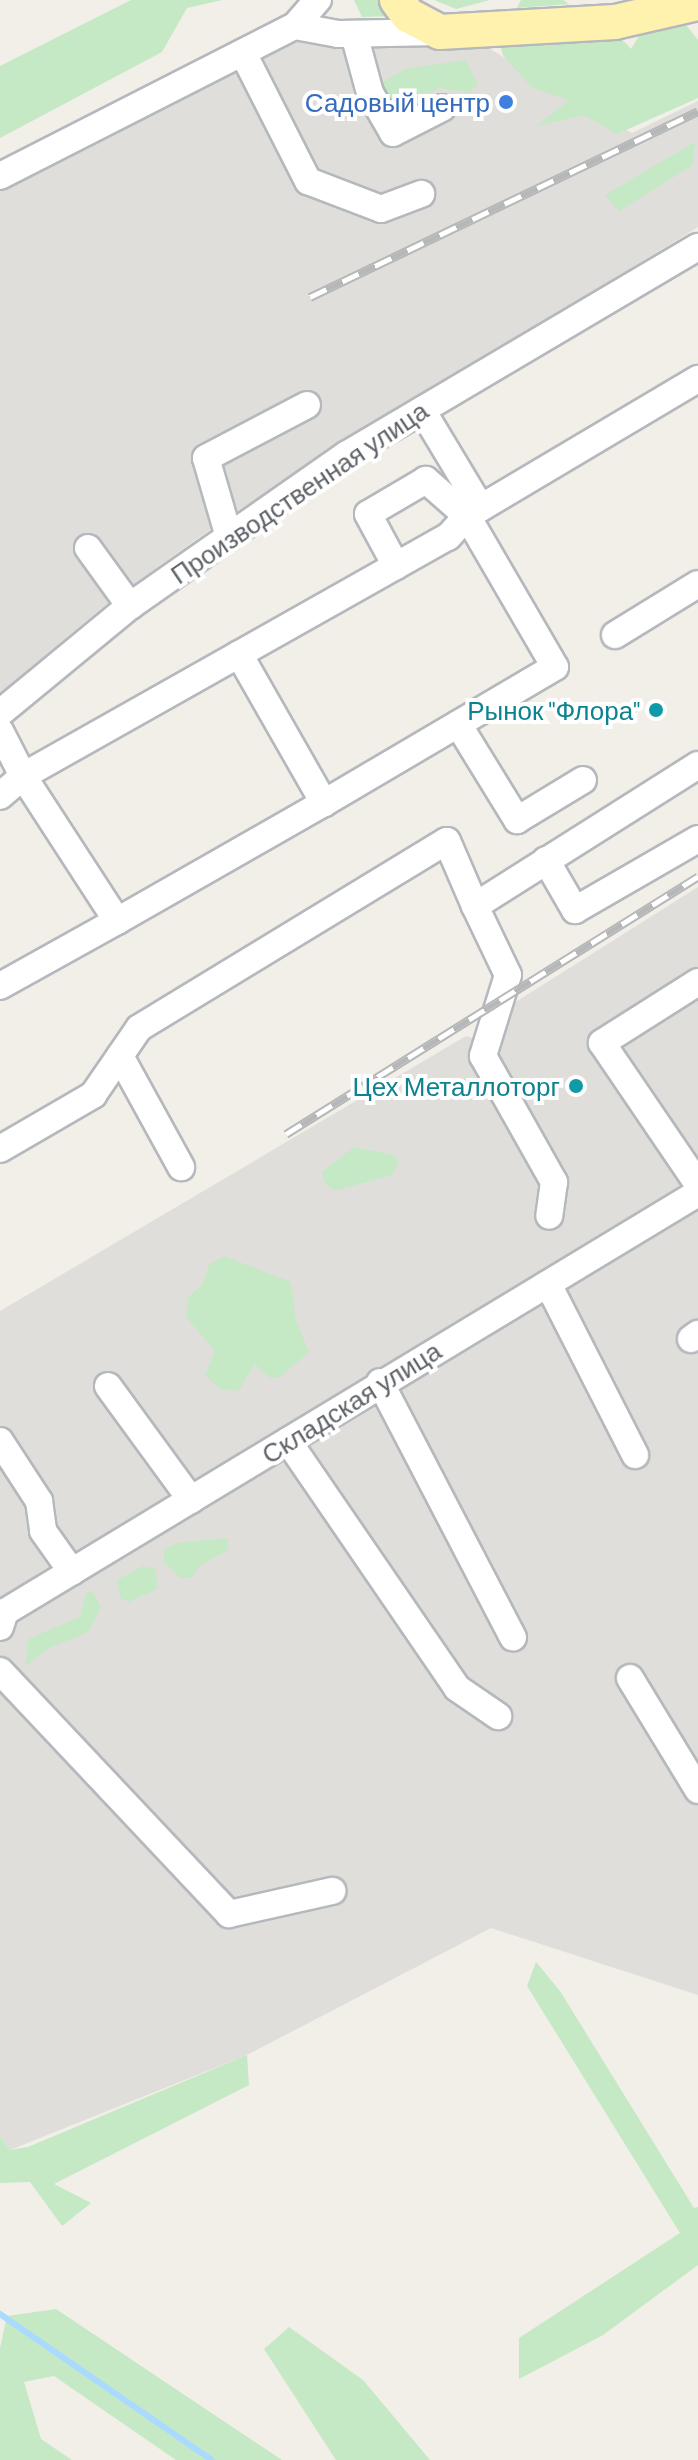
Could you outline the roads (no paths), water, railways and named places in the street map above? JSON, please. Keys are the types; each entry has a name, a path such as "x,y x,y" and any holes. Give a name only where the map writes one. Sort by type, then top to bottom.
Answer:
{"main road":[{"path":"397,0 408,15 440,32 615,22 685,7"},
{"path":"481,29 508,0"},
{"path":"575,0 615,12 685,7"}],"street":[{"path":"0,176 295,26 318,0"},
{"path":"295,26 354,34 440,32"},
{"path":"354,34 370,93 393,133 442,108"},
{"path":"243,53 308,181 381,209 421,194"},
{"name":"Производственная улица","path":"0,713 130,606 346,455 698,247"},
{"path":"0,796 23,776 448,537 474,512 698,379"},
{"path":"229,537 206,458 307,405"},
{"path":"0,986 324,803 555,667 422,410"},
{"path":"396,566 368,514 426,480 474,512"},
{"path":"88,548 130,606"},
{"path":"615,635 698,584"},
{"path":"239,654 324,803"},
{"path":"458,724 517,820 583,780"},
{"path":"0,731 23,776 117,921"},
{"path":"475,906 698,765"},
{"path":"546,860 575,910 698,839"},
{"path":"0,1149 93,1095 139,1028 447,841 508,975 483,1056 554,1182 549,1216"},
{"path":"698,982 602,1043 698,1184"},
{"path":"120,1056 181,1167"},
{"name":"Складская улица","path":"3,1620 72,1572 380,1382 698,1193"},
{"path":"548,1284 635,1455"},
{"path":"380,1382 513,1638"},
{"path":"108,1386 191,1500"},
{"path":"0,1441 39,1501 43,1531 72,1572"},
{"path":"288,1441 457,1688 498,1716"},
{"path":"0,1671 229,1914 332,1891"},
{"path":"630,1678 698,1790"}],"waterway":[{"path":"0,2314 212,2460"}],"railway":[{"path":"310,297 698,111"},
{"path":"286,1134 698,877"}],"place":[{"name":"Садовый центр","path":"506,102"},
{"name":"Рынок \"Флора\"","path":"656,710"},
{"name":"Цех Металлоторг","path":"576,1086"}]}
